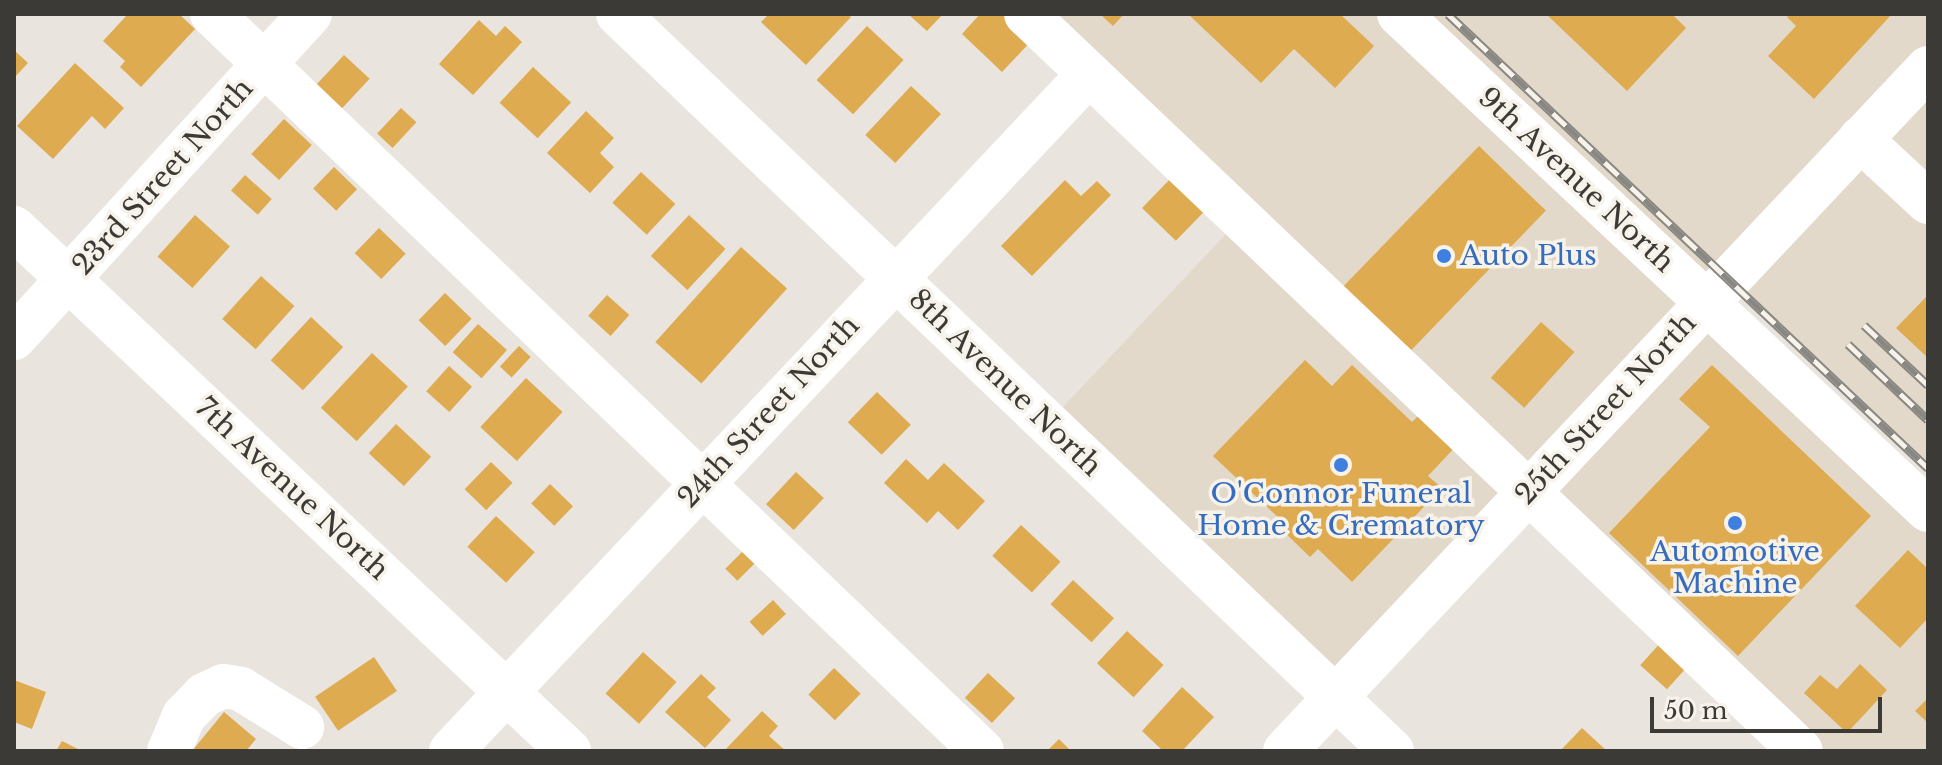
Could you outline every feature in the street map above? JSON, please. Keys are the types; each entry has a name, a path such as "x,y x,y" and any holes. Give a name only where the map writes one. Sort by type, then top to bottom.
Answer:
{"street":[{"path":"212,14 700,486 982,751"},
{"name":"23rd Street North","path":"14,338 310,14"},
{"name":"8th Avenue North","path":"618,14 1392,751"},
{"path":"1026,14 1801,751"},
{"name":"9th Avenue North","path":"1399,14 1928,510"},
{"name":"25th Street North","path":"1285,751 1928,68"},
{"name":"24th Street North","path":"451,751 1089,74"},
{"path":"1860,139 1928,202"},
{"name":"7th Avenue North","path":"14,228 569,751"},
{"path":"169,751 184,716 204,695 223,686 241,689 302,727"}],"shaded area":[{"path":"1026,14 1928,14 1928,466 1728,280 1706,302 1928,510 1928,751 1801,751 1527,493 1335,697 1048,423 1241,218"}],"building":[{"path":"128,14 179,14 195,29 141,87 120,67 125,61 103,41"},
{"path":"769,14 847,14 851,17 806,65 761,22"},
{"path":"908,14 943,14 927,31"},
{"path":"980,14 1008,14 1034,38 1002,72 962,34"},
{"path":"1100,14 1124,14 1113,26"},
{"path":"1188,14 1340,14 1374,46 1335,88 1294,49 1261,83"},
{"path":"1546,14 1672,14 1686,28 1627,91"},
{"path":"1790,14 1892,14 1814,99 1768,56 1796,26 1787,17"},
{"path":"479,20 496,36 505,26 522,42 473,95 439,64"},
{"path":"867,26 904,60 853,114 817,80"},
{"path":"14,50 28,63 14,78"},
{"path":"344,55 370,79 342,109 316,85"},
{"path":"75,63 124,108 105,129 92,116 53,159 17,126"},
{"path":"533,67 571,102 538,138 500,103"},
{"path":"911,86 941,114 895,163 865,135"},
{"path":"401,108 416,122 392,148 377,134"},
{"path":"586,111 614,138 600,153 614,167 590,193 547,153"},
{"path":"284,119 312,145 279,180 251,154"},
{"path":"1479,146 1546,211 1406,356 1339,291"},
{"path":"334,167 357,189 336,211 313,189"},
{"path":"641,172 675,204 647,235 612,203"},
{"path":"245,175 272,199 258,215 231,191"},
{"path":"1174,175 1208,208 1176,241 1142,208"},
{"path":"1065,180 1081,196 1097,181 1111,195 1032,276 1001,246"},
{"path":"195,215 230,246 192,288 158,257"},
{"path":"689,215 726,249 687,290 651,256"},
{"path":"379,228 406,254 381,279 355,253"},
{"path":"741,247 787,288 701,384 655,342"},
{"path":"261,276 294,306 256,349 222,319"},
{"path":"445,293 472,319 445,346 419,320"},
{"path":"607,295 629,315 611,336 588,316"},
{"path":"1928,295 1928,358 1896,328"},
{"path":"311,317 343,347 303,390 271,360"},
{"path":"1541,322 1574,352 1524,408 1491,378"},
{"path":"478,324 507,350 482,378 453,352"},
{"path":"519,346 531,357 512,377 500,366"},
{"path":"372,353 408,386 357,441 321,408"},
{"path":"1305,360 1332,386 1352,365 1412,422 1424,410 1459,443 1428,476 1442,488 1352,582 1318,549 1310,557 1279,527 1283,522 1213,456"},
{"path":"1712,365 1871,516 1738,656 1609,533 1710,427 1679,399"},
{"path":"449,366 472,387 449,412 426,391"},
{"path":"526,378 563,412 517,461 480,427"},
{"path":"877,392 911,425 882,455 848,422"},
{"path":"396,424 431,457 404,486 369,453"},
{"path":"906,459 928,480 944,463 985,501 958,530 938,511 927,523 884,483"},
{"path":"491,462 513,483 486,510 465,489"},
{"path":"796,472 824,498 794,530 766,504"},
{"path":"550,484 573,506 554,526 531,503"},
{"path":"496,516 535,552 506,583 467,547"},
{"path":"1021,525 1060,562 1032,593 992,556"},
{"path":"748,546 760,558 737,581 725,569"},
{"path":"1908,550 1928,569 1928,618 1900,648 1855,606"},
{"path":"1073,580 1114,618 1091,642 1050,604"},
{"path":"773,600 786,614 763,636 750,622"},
{"path":"1127,631 1164,665 1134,697 1097,663"},
{"path":"1663,640 1690,664 1667,689 1640,665"},
{"path":"643,652 676,682 639,724 606,694"},
{"path":"374,657 397,691 338,731 315,697"},
{"path":"1860,664 1887,690 1847,733 1804,693 1820,675 1837,689"},
{"path":"834,668 861,694 835,720 808,695"},
{"path":"988,673 1015,698 992,723 965,698"},
{"path":"701,674 716,688 707,697 731,720 705,748 665,712"},
{"path":"14,680 46,692 32,729 14,722"},
{"path":"1182,687 1214,717 1182,751 1163,751 1142,731"},
{"path":"1928,698 1928,723 1915,711"},
{"path":"762,711 778,726 769,736 786,751 724,751"},
{"path":"224,712 256,739 246,751 192,751"},
{"path":"1582,728 1607,751 1560,751"},
{"path":"1059,739 1071,751 1047,751"},
{"path":"62,741 82,751 56,751"}],"railway":[{"path":"1448,14 1928,468"},
{"path":"1864,325 1928,385"},
{"path":"1848,344 1928,420"}],"place":[{"name":"Auto Plus","path":"1444,256"},
{"name":"O'Connor Funeral Home & Crematory","path":"1341,465"},
{"name":"Automotive Machine","path":"1735,523"}]}
